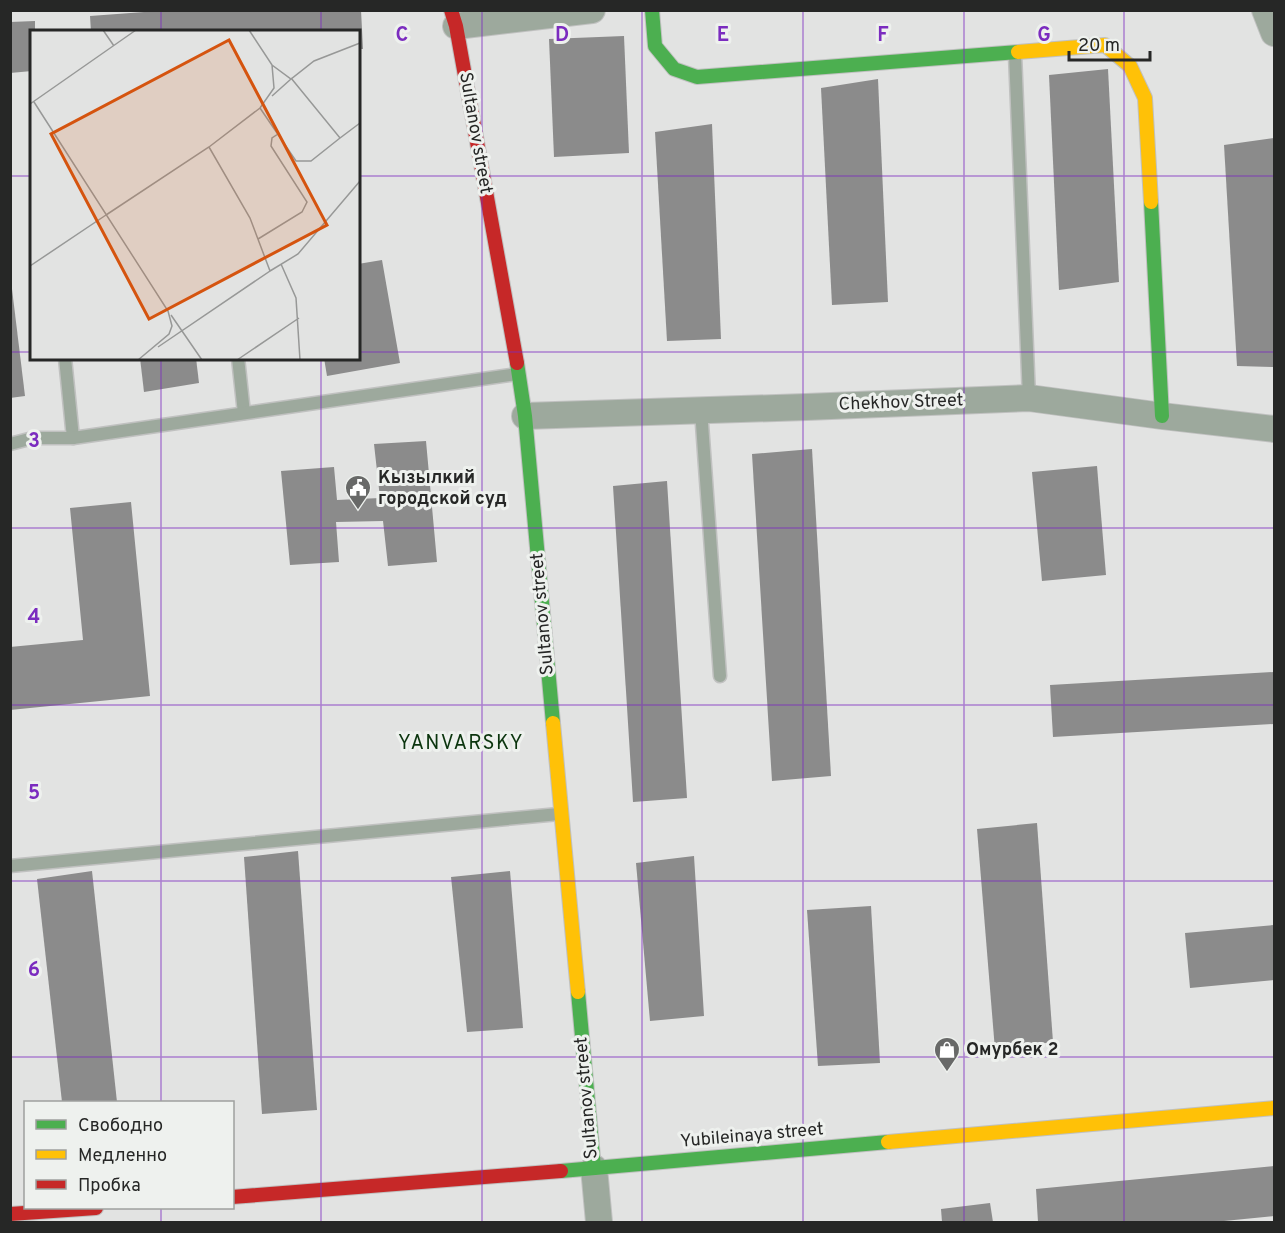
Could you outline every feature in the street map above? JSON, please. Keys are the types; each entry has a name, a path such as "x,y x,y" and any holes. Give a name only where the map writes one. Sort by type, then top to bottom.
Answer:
{"main road":[{"path":"652,10 655,46 674,69 697,77 1105,45 1130,66 1145,98 1162,416"},
{"name":"Sultanov street","path":"454,18 525,416 594,1168"},
{"name":"Yubileinaya street","path":"234,1197 594,1168 1275,1108"},
{"path":"10,1214 82,1209"}],"street":[{"path":"454,18 592,10"},
{"path":"1265,10 1275,33"},
{"name":"Chekhov Street","path":"525,416 1029,398 1275,429"},
{"name":"Sultanov street","path":"594,1168 599,1222"}],"lane":[{"path":"1015,52 1029,398"},
{"path":"65,360 73,438"},
{"path":"238,360 244,413"},
{"path":"10,444 33,438 73,438 519,374"},
{"path":"701,410 720,676"},
{"path":"10,866 561,814"}],"building":[{"path":"171,10 361,10 363,49 360,49 360,30 91,30 90,16"},
{"path":"35,21 35,30 30,30 30,71 10,73 10,22"},
{"path":"624,36 629,153 554,157 549,39"},
{"path":"1108,69 1119,282 1059,290 1049,75"},
{"path":"878,79 888,302 832,305 821,88"},
{"path":"712,124 721,339 667,341 655,132"},
{"path":"1274,138 1274,367 1237,366 1224,145"},
{"path":"382,260 400,363 327,376 324,360 360,360 360,264"},
{"path":"10,289 12,289 25,396 10,398"},
{"path":"140,360 196,360 199,383 144,392"},
{"name":"Кызылкий городской суд","path":"426,441 437,562 388,566 383,521 336,522 339,562 290,565 281,471 334,467 337,500 380,498 374,444"},
{"path":"812,449 831,776 772,781 752,454"},
{"path":"1097,466 1106,575 1042,581 1032,472"},
{"path":"667,481 687,798 633,802 613,486"},
{"path":"131,502 150,696 10,710 10,647 83,640 70,508"},
{"path":"1274,672 1274,724 1053,737 1050,685"},
{"path":"1037,823 1053,1042 995,1050 977,829"},
{"path":"298,851 317,1110 262,1114 244,857"},
{"path":"694,856 704,1016 650,1021 636,863"},
{"path":"92,871 117,1101 62,1101 37,879"},
{"path":"510,871 523,1028 467,1032 451,877"},
{"path":"871,906 880,1063 818,1066 807,910"},
{"path":"1274,925 1274,980 1190,988 1185,933"},
{"path":"1274,1166 1274,1216 1214,1222 1038,1222 1036,1189"},
{"path":"990,1203 993,1222 942,1222 941,1209"}],"traffic: fast":[{"path":"652,10 655,46 674,69 697,77 1018,52"},
{"path":"1151,202 1162,416"},
{"path":"517,363 525,416 553,723"},
{"path":"578,992 594,1168"},
{"path":"561,1171 888,1142"}],"traffic: slow":[{"path":"1018,52 1105,45 1130,66 1145,98 1151,202"},
{"path":"553,723 578,992"},
{"path":"888,1142 1274,1108"}],"traffic: jam":[{"path":"451,10 456,26 517,363"},
{"path":"234,1197 561,1171"},
{"path":"10,1214 82,1209"}],"place":[{"name":"Кызылкий городской суд","path":"358,511"},
{"name":"Омурбек 2","path":"947,1073"}],"district":[{"name":"YANVARSKY","path":"461,744"}]}
